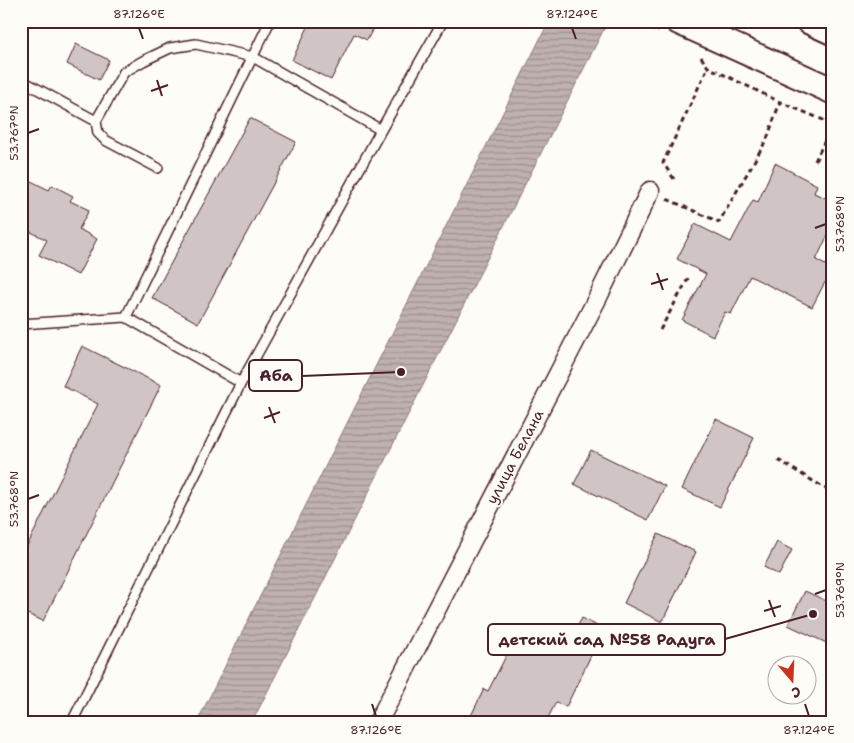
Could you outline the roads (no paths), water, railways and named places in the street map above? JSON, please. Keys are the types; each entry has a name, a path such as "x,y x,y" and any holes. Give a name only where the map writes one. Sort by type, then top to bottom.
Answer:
{"main road":[{"path":"809,21 833,32"},
{"path":"668,27 833,90"}],"street":[{"name":"улица Белана","path":"378,722 597,299 650,192"}],"lane":[{"path":"126,317 270,21"},
{"path":"72,722 241,383 380,130 443,21"},
{"path":"158,168 105,140 98,133 96,120 124,72 143,60 170,48 196,44 253,57 380,130"},
{"path":"21,80 96,120"},
{"path":"21,324 126,317 241,383"}],"place":[{"name":"Аба","path":"401,372"},
{"name":"детский сад №58 Радуга","path":"813,614"}]}
